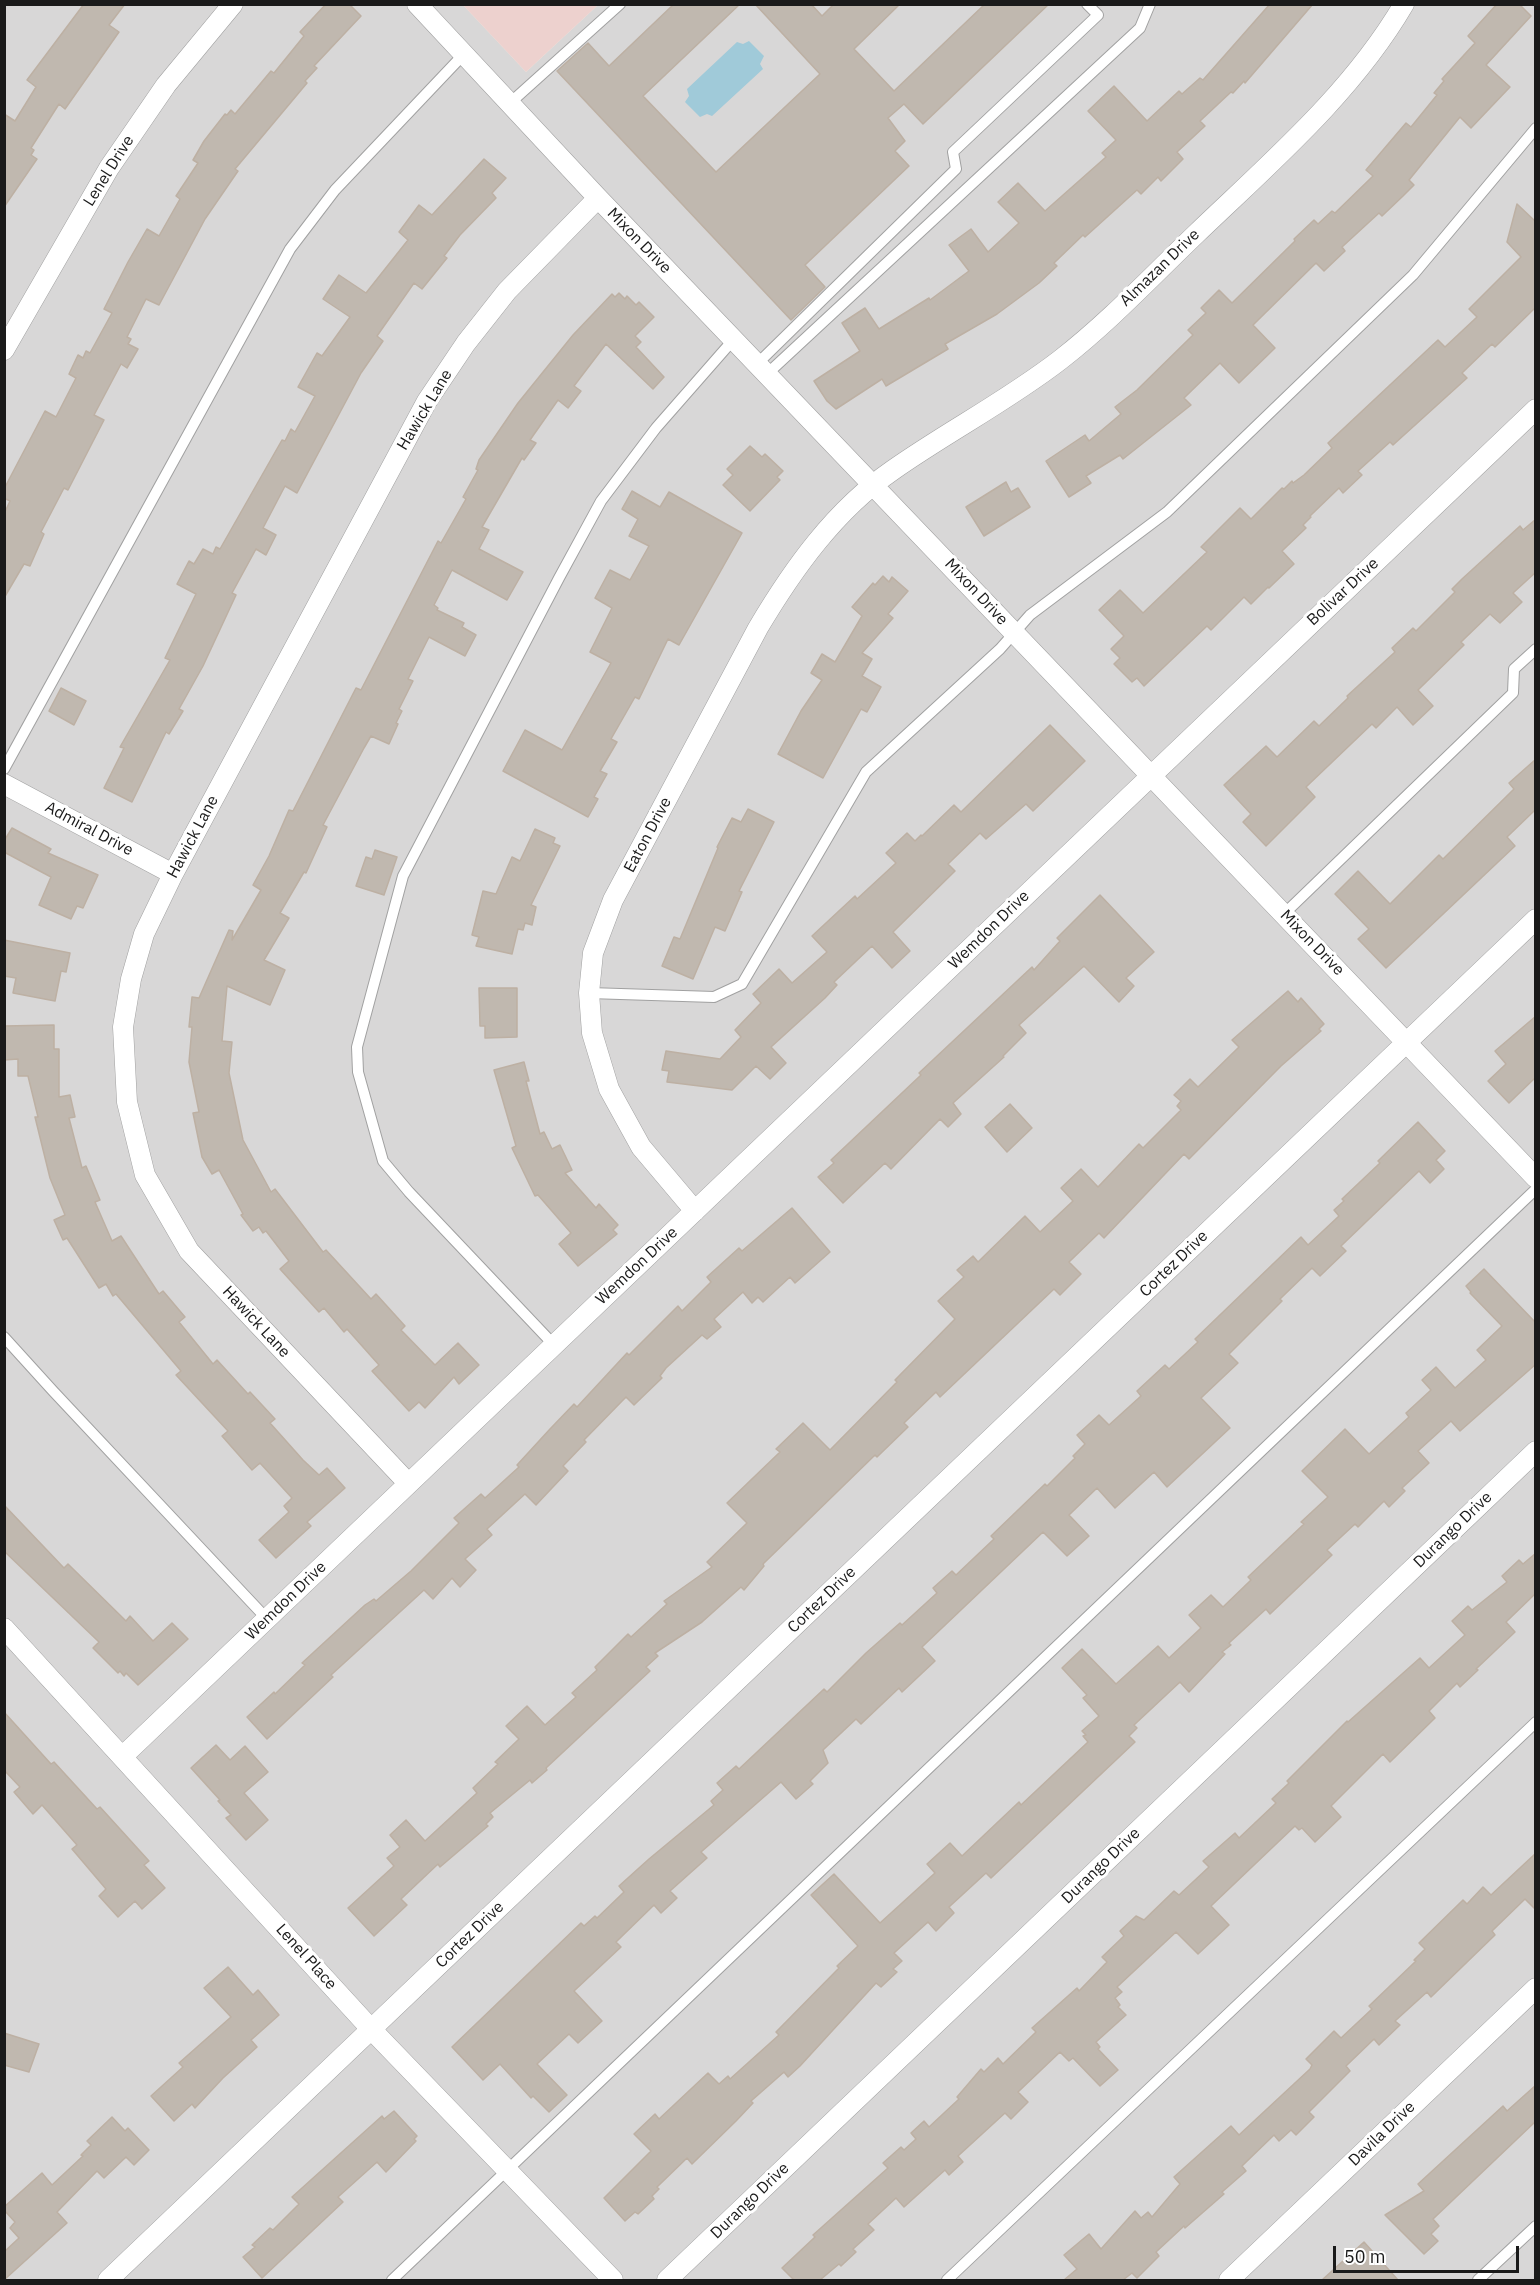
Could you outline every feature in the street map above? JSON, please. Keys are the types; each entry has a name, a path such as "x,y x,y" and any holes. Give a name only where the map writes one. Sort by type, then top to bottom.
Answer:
{"street":[{"name":"Lenel Drive","path":"4,350 109,168 166,85 233,4"},
{"name":"Mixon Drive","path":"417,4 598,198 1536,1178"},
{"name":"Almazan Drive","path":"874,485 891,471 1029,382 1087,338 1320,112 1364,62 1404,4"},
{"name":"Hawick Lane","path":"408,1484 189,1251 146,1175 127,1102 123,1027 131,980 144,934 173,874 427,401 466,343 507,291 598,198"},
{"name":"Bolivar Drive","path":"1151,775 1536,409"},
{"name":"Eaton Drive","path":"695,1211 641,1146 609,1089 592,1033 589,993 593,953 613,900 758,628 813,546 855,501 874,485"},
{"name":"Wemdon Drive","path":"123,1756 1151,775"},
{"name":"Admiral Drive","path":"4,784 173,874"},
{"name":"Cortez Drive","path":"108,2280 1536,919"},
{"name":"Durango Drive","path":"667,2280 1536,1451"},
{"name":"Lenel Place","path":"4,1628 371,2029 613,2280"},
{"name":"Davila Drive","path":"1229,2280 1536,1988"}],"lane":[{"path":"510,103 621,4"},
{"path":"762,369 956,169 953,152 1098,15 1088,4"},
{"path":"762,369 1140,27 1150,4"},
{"path":"4,769 290,249 335,190 464,54"},
{"path":"589,993 714,997 742,984 866,772 1000,649 1030,615 1167,512 1413,275 1536,128"},
{"path":"554,1345 409,1192 383,1161 358,1072 357,1047 403,876 559,578 601,501 656,428 734,339"},
{"path":"1284,914 1513,693 1514,669 1536,649"},
{"path":"392,2280 1536,1189"},
{"path":"4,1337 267,1619"},
{"path":"947,2280 1536,1722"},
{"path":"1478,2280 1536,2226"}],"shaded area":[{"path":"5,5 463,5 526,72 598,5 1535,5 1535,2280 5,2280"},
{"path":"463,5 598,5 526,72"}],"water":[{"path":"749,41 764,56 760,64 763,69 712,116 707,114 700,117 685,102 689,96 687,89 737,42 743,44"}],"building":[{"path":"84,4 125,4 109,25 119,32 65,109 59,104 31,148 34,150 31,155 37,159 4,207 4,114 15,121 36,87 27,80"},
{"path":"326,4 349,4 361,16 314,66 317,68 305,81 307,83 235,169 238,171 205,219 159,305 146,299 127,337 131,339 128,344 138,349 127,368 121,364 94,415 104,420 68,490 64,488 41,532 44,534 30,566 24,564 4,598 4,514 10,501 4,498 4,489 45,411 56,417 76,378 69,374 78,355 83,358 86,351 90,353 112,313 104,309 147,229 159,236 180,199 176,196 198,163 193,160 204,141 225,114 227,115 231,110 235,114 271,71 274,73 304,36 300,32"},
{"path":"674,4 740,4 643,96 716,172 820,74 755,4 811,4 822,16 834,4 900,4 854,49 894,91 985,4 1049,4 923,124 904,104 888,118 905,141 895,151 909,166 805,265 825,287 791,320 557,71 588,43 609,66"},
{"path":"1270,4 1313,4 1245,83 1244,81 1200,121 1205,126 1177,152 1183,159 1161,181 1158,177 1141,194 1137,190 1085,237 1083,235 1054,263 1057,266 1039,283 997,314 945,344 948,349 886,386 882,379 836,409 827,401 814,381 860,351 842,323 865,308 879,329 929,298 930,300 969,271 949,245 971,229 988,252 1019,223 998,202 1018,183 1045,211 1106,157 1102,153 1116,140 1088,111 1114,86 1147,121 1179,91 1182,94 1200,78 1203,80"},
{"path":"1497,4 1519,4 1531,16 1486,65 1510,87 1471,128 1460,117 1409,180 1414,185 1382,216 1379,213 1342,247 1345,251 1324,271 1316,263 1253,325 1275,348 1239,383 1220,363 1184,398 1191,405 1123,459 1120,455 1086,476 1091,483 1069,497 1046,461 1085,435 1089,441 1121,414 1115,407 1137,390 1193,335 1188,330 1206,313 1201,308 1219,290 1232,303 1314,220 1318,224 1332,211 1335,213 1373,176 1366,170 1406,123 1411,127 1437,95 1434,93 1444,81 1442,79 1475,43 1468,36"},
{"path":"484,159 506,178 492,193 496,198 460,235 444,256 447,258 422,289 414,283 377,336 383,341 361,373 297,493 285,486 263,528 276,535 266,555 256,549 232,593 236,595 203,666 179,709 183,711 169,734 166,732 132,802 104,788 124,748 120,747 170,660 165,658 196,594 177,584 189,561 194,564 203,549 213,554 216,547 220,549 282,440 285,441 291,429 295,432 315,396 298,387 317,353 322,356 350,317 323,299 339,275 366,293 408,240 399,232 419,205 432,215"},
{"path":"1517,204 1536,222 1536,307 1495,347 1492,344 1462,373 1467,378 1393,445 1390,442 1358,471 1362,475 1343,493 1339,488 1310,516 1303,525 1306,528 1282,551 1294,564 1269,588 1251,604 1244,597 1211,630 1207,626 1144,686 1137,678 1132,682 1114,664 1120,658 1111,649 1124,636 1099,610 1120,590 1143,613 1207,552 1201,547 1240,508 1251,519 1282,488 1284,489 1292,481 1293,483 1304,475 1332,448 1328,443 1438,340 1445,347 1477,317 1469,309 1521,257 1507,242"},
{"path":"619,293 625,299 627,296 636,305 639,302 654,317 635,336 641,342 636,347 664,377 653,389 606,344 574,386 581,391 568,408 558,400 530,440 536,443 524,460 522,458 482,527 489,530 479,549 523,572 507,600 452,570 434,605 438,608 437,610 464,623 462,627 476,635 465,656 429,637 408,679 413,681 399,709 402,711 389,744 371,736 364,748 323,825 327,827 306,873 304,872 280,913 289,918 264,960 285,970 270,1005 227,986 222,1041 232,1042 229,1073 243,1140 271,1192 275,1189 323,1252 326,1250 371,1299 376,1294 405,1326 401,1330 435,1365 458,1343 479,1365 459,1384 454,1377 425,1408 419,1402 409,1411 372,1371 379,1365 347,1329 344,1332 324,1308 319,1312 280,1269 289,1261 266,1231 263,1233 259,1227 253,1231 241,1215 243,1214 219,1170 212,1174 202,1157 193,1113 199,1112 189,1062 192,997 199,998 229,930 233,931 232,940 261,890 253,885 269,856 289,810 293,811 356,688 361,690 438,541 441,543 466,499 463,497 478,470 476,469 479,460 518,403 573,335 612,294 615,297"},
{"path":"750,446 762,457 765,454 783,471 777,477 780,480 750,511 723,485 733,475 727,469"},
{"path":"1006,482 1011,492 1018,488 1030,507 984,536 966,507"},
{"path":"632,491 660,507 669,492 742,533 679,645 668,639 639,699 635,697 611,739 617,742 600,771 607,774 594,797 598,799 588,817 503,771 525,730 562,750 611,663 590,652 612,608 595,598 610,570 630,580 649,546 629,536 638,519 622,509"},
{"path":"1536,519 1536,572 1513,593 1522,602 1500,623 1490,614 1461,642 1464,645 1418,690 1433,706 1413,725 1397,707 1376,728 1372,724 1306,787 1315,797 1266,846 1243,822 1251,814 1224,785 1266,746 1277,757 1314,721 1319,726 1348,698 1347,696 1395,652 1392,648 1413,628 1416,631 1455,592 1452,589 1462,579 1520,526 1523,530"},
{"path":"883,576 889,582 892,577 908,591 888,614 893,618 862,653 872,659 862,676 881,687 867,712 861,709 823,778 778,754 801,711 822,680 811,673 822,654 835,662 862,616 852,607 873,583 875,585"},
{"path":"61,688 86,701 74,725 49,711"},
{"path":"1050,725 1085,761 1033,811 1026,804 986,839 980,833 948,864 955,871 893,932 910,951 892,968 872,946 834,982 837,985 825,998 771,1047 786,1063 770,1079 756,1066 732,1090 667,1082 669,1071 662,1070 666,1051 720,1059 741,1037 735,1030 761,1003 753,994 779,969 792,983 827,952 812,936 855,896 857,899 896,863 886,853 907,833 915,841 954,805 961,812"},
{"path":"1536,759 1536,812 1534,811 1507,837 1515,846 1386,968 1358,939 1369,929 1335,894 1358,871 1390,904 1439,855 1443,859 1514,789 1509,783"},
{"path":"748,809 774,822 739,891 742,892 725,931 715,927 693,979 662,966 674,937 680,939 717,847 732,818 741,822"},
{"path":"12,828 51,849 48,853 98,875 83,908 77,906 71,919 39,905 51,877 4,852 4,841"},
{"path":"535,829 555,838 553,843 560,846 531,905 536,907 532,925 525,923 523,930 518,929 512,954 476,946 479,937 472,935 483,891 496,894 512,857 520,861"},
{"path":"375,850 397,857 384,895 356,886 366,857 372,859"},
{"path":"1100,895 1154,952 1126,978 1134,986 1119,1002 1084,966 1019,1025 1026,1033 1004,1057 953,1103 961,1114 948,1127 940,1119 891,1169 885,1163 843,1203 818,1177 834,1163 831,1160 921,1075 919,1073 1032,967 1034,970 1060,941 1057,938"},
{"path":"4,940 70,953 66,972 61,971 55,1001 13,993 16,978 4,976"},
{"path":"479,988 517,988 517,1037 485,1038 485,1026 480,1026"},
{"path":"1288,991 1298,1002 1301,998 1324,1024 1319,1029 1321,1031 1281,1066 1189,1159 1184,1154 1104,1238 1099,1233 1069,1262 1081,1274 1060,1295 1054,1289 940,1397 936,1392 904,1423 908,1427 877,1457 875,1455 763,1564 764,1566 744,1590 741,1587 702,1622 655,1653 658,1656 646,1667 650,1671 546,1768 547,1770 532,1783 530,1780 490,1813 493,1817 486,1824 488,1826 440,1867 438,1864 401,1899 407,1905 374,1936 348,1908 394,1866 387,1858 400,1847 390,1835 406,1820 425,1841 477,1793 473,1788 498,1764 495,1762 519,1739 506,1726 527,1706 545,1725 576,1697 572,1693 597,1670 595,1667 628,1634 631,1637 667,1604 664,1601 712,1567 707,1562 747,1523 727,1503 780,1452 776,1449 803,1423 830,1450 955,1319 938,1301 964,1277 957,1270 973,1256 978,1262 1025,1216 1040,1232 1073,1201 1061,1188 1081,1169 1098,1187 1139,1144 1143,1148 1181,1110 1177,1106 1181,1101 1174,1095 1190,1079 1198,1087 1239,1047 1232,1040"},
{"path":"1536,1016 1536,1077 1509,1103 1488,1081 1506,1064 1495,1051"},
{"path":"54,1025 54,1049 59,1049 59,1097 70,1095 75,1117 69,1118 82,1168 86,1166 100,1200 95,1202 112,1241 121,1236 159,1294 163,1291 185,1317 179,1322 213,1364 217,1360 248,1394 250,1392 275,1419 270,1423 303,1460 319,1475 327,1468 345,1488 307,1522 311,1526 276,1558 259,1540 289,1512 284,1506 292,1498 260,1463 252,1470 222,1436 228,1431 176,1375 181,1371 116,1294 113,1296 106,1284 99,1288 67,1238 63,1240 54,1220 65,1215 50,1178 35,1117 38,1117 28,1076 18,1076 18,1059 4,1060 4,1026"},
{"path":"524,1062 529,1081 526,1081 540,1134 544,1132 552,1149 560,1145 572,1170 565,1173 596,1208 599,1204 618,1225 613,1230 617,1234 578,1266 559,1244 571,1233 538,1195 535,1196 512,1148 516,1146 494,1070"},
{"path":"1010,1104 1032,1128 1007,1152 985,1127"},
{"path":"1418,1122 1445,1151 1436,1160 1444,1169 1430,1183 1419,1171 1341,1246 1346,1251 1320,1276 1312,1268 1229,1354 1238,1363 1201,1398 1230,1428 1167,1487 1154,1472 1115,1508 1097,1488 1069,1515 1089,1536 1067,1556 1043,1532 922,1647 935,1661 902,1692 899,1688 861,1724 856,1719 823,1750 828,1763 810,1781 813,1784 796,1799 781,1782 701,1852 707,1858 670,1891 677,1898 661,1913 654,1905 616,1942 621,1947 574,1991 602,2021 578,2043 569,2034 537,2064 567,2095 549,2112 533,2096 531,2098 500,2064 483,2080 452,2047 581,1923 584,1926 595,1916 597,1918 624,1892 619,1886 714,1805 711,1801 723,1790 717,1783 736,1766 739,1769 824,1689 827,1692 866,1653 900,1623 902,1625 937,1593 933,1588 952,1571 956,1575 994,1539 991,1536 1075,1458 1073,1456 1085,1444 1077,1435 1099,1415 1109,1425 1141,1396 1137,1391 1165,1365 1169,1369 1198,1342 1195,1339 1301,1237 1308,1245 1339,1216 1334,1210 1344,1201 1342,1199"},
{"path":"792,1208 830,1252 795,1283 790,1277 763,1302 758,1297 752,1303 743,1292 714,1319 721,1327 707,1339 702,1335 666,1368 660,1376 662,1378 634,1405 626,1397 584,1440 586,1442 563,1466 568,1471 536,1505 525,1494 487,1529 492,1535 465,1559 476,1570 460,1587 452,1578 433,1599 424,1590 331,1675 333,1677 267,1739 247,1717 274,1692 275,1694 305,1665 302,1663 365,1605 374,1599 376,1601 411,1571 459,1523 454,1518 481,1494 485,1498 519,1467 517,1465 574,1404 577,1407 627,1353 629,1355 678,1306 682,1311 711,1282 707,1277 739,1248 742,1251"},
{"path":"1484,1269 1536,1323 1536,1364 1460,1431 1451,1421 1418,1451 1429,1463 1402,1488 1405,1491 1389,1507 1384,1501 1358,1527 1355,1524 1327,1550 1332,1555 1270,1614 1266,1609 1229,1643 1231,1645 1222,1652 1225,1654 1189,1692 1180,1682 1134,1725 1137,1728 1129,1736 1135,1742 991,1878 986,1873 949,1907 954,1913 936,1931 928,1922 894,1953 902,1961 893,1969 897,1972 881,1987 876,1983 800,2066 788,2077 784,2072 751,2101 753,2103 692,2164 687,2158 657,2187 659,2189 652,2196 654,2199 638,2214 635,2212 625,2221 604,2198 651,2151 634,2134 655,2114 659,2119 708,2073 719,2084 728,2076 730,2079 779,2035 776,2032 858,1946 811,1895 834,1874 880,1923 935,1873 927,1864 950,1843 962,1856 1019,1802 1021,1805 1088,1742 1082,1731 1099,1716 1083,1698 1087,1695 1062,1668 1082,1649 1116,1684 1158,1646 1169,1658 1201,1628 1189,1615 1211,1595 1223,1607 1251,1580 1248,1577 1304,1524 1301,1522 1328,1497 1302,1471 1345,1429 1369,1454 1409,1417 1406,1413 1431,1390 1422,1380 1436,1367 1455,1388 1486,1360 1477,1350 1502,1326 1466,1286"},
{"path":"4,1505 64,1568 68,1564 126,1621 130,1616 153,1641 172,1623 188,1639 138,1685 126,1673 124,1676 120,1671 118,1673 93,1648 99,1642 4,1551"},
{"path":"1536,1553 1536,1593 1506,1622 1515,1632 1460,1687 1457,1683 1429,1711 1435,1718 1390,1762 1383,1754 1331,1806 1341,1817 1315,1842 1302,1828 1299,1830 1295,1826 1211,1906 1229,1925 1198,1954 1176,1932 1117,1987 1122,1992 1115,1998 1120,2005 1118,2007 1126,2015 1096,2042 1100,2047 1098,2049 1118,2070 1100,2086 1073,2058 1069,2061 1060,2052 1018,2092 1028,2102 1011,2119 1005,2113 958,2156 963,2162 949,2175 945,2170 904,2207 896,2198 868,2224 874,2230 853,2249 856,2252 841,2266 839,2264 820,2280 794,2280 782,2268 815,2237 813,2235 888,2168 883,2163 901,2147 904,2150 916,2139 911,2133 924,2121 929,2127 959,2099 957,2097 981,2069 984,2072 998,2058 1003,2064 1036,2032 1032,2028 1077,1988 1079,1991 1107,1962 1102,1957 1124,1936 1120,1931 1136,1916 1144,1920 1174,1891 1179,1895 1209,1867 1203,1861 1235,1833 1239,1838 1276,1803 1272,1799 1289,1783 1287,1781 1347,1721 1420,1658 1429,1668 1465,1635 1452,1621 1468,1606 1472,1610 1507,1582 1502,1576 1519,1560 1523,1564"},
{"path":"4,1712 51,1764 54,1762 97,1809 100,1807 149,1861 144,1865 165,1888 142,1909 135,1901 118,1917 99,1896 106,1889 72,1849 77,1845 42,1805 33,1814 14,1792 20,1787 4,1770"},
{"path":"216,1745 230,1760 245,1746 268,1772 244,1793 268,1820 246,1840 226,1818 231,1815 218,1801 220,1800 191,1768"},
{"path":"1536,1853 1536,1910 1525,1899 1492,1931 1495,1935 1431,1997 1427,1992 1395,2021 1400,2025 1379,2045 1374,2039 1346,2066 1350,2071 1309,2112 1314,2117 1296,2135 1291,2130 1279,2141 1274,2135 1242,2166 1246,2171 1222,2192 1224,2194 1156,2252 1159,2256 1137,2278 1132,2273 1123,2280 1064,2280 1077,2269 1064,2255 1089,2234 1101,2249 1135,2211 1141,2218 1148,2212 1152,2217 1180,2184 1174,2177 1231,2126 1239,2135 1310,2069 1312,2065 1306,2059 1334,2031 1341,2038 1372,2009 1369,2006 1416,1961 1414,1960 1425,1949 1419,1943 1463,1900 1467,1904 1483,1887 1491,1895"},
{"path":"228,1967 253,1995 258,1990 279,2015 251,2040 257,2047 195,2108 192,2104 174,2121 151,2096 183,2067 179,2063 231,2017 204,1988"},
{"path":"4,2033 39,2044 29,2072 4,2065"},
{"path":"1536,2085 1536,2121 1433,2219 1439,2226 1431,2234 1438,2241 1424,2254 1385,2215 1424,2191 1418,2184 1503,2106 1507,2111"},
{"path":"394,2111 417,2136 414,2139 416,2141 386,2172 377,2162 338,2197 343,2202 262,2278 243,2257 255,2247 252,2245 270,2228 273,2230 299,2204 292,2197 382,2116 384,2119"},
{"path":"112,2117 125,2131 128,2128 149,2150 134,2165 126,2157 104,2178 97,2171 57,2212 67,2223 4,2280 4,2252 19,2238 10,2228 15,2222 4,2207 42,2173 52,2185 83,2156 81,2155 91,2145 87,2141"},
{"path":"1364,2242 1398,2280 1322,2280"}]}
